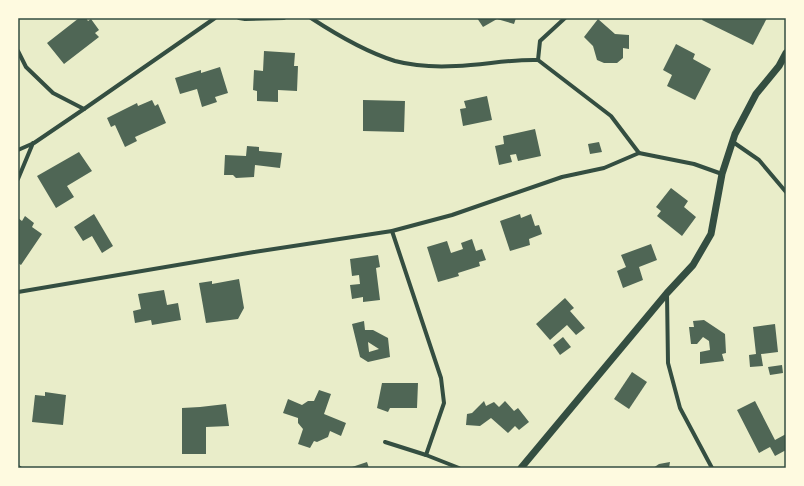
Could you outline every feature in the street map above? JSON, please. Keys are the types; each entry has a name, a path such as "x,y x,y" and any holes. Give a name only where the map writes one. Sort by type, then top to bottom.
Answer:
{"street":[{"path":"18,150 34,143 215,18"},
{"path":"239,18 284,18"},
{"path":"311,18 324,27 366,49 396,61 421,65 455,66 538,60 611,116 639,153"},
{"path":"538,60 540,41 565,18"},
{"path":"18,51 26,67 53,93 84,109"},
{"path":"521,468 693,265 711,234 722,174 735,134 756,94 779,66 786,53"},
{"path":"732,141 759,160 786,192"},
{"path":"18,179 34,143"},
{"path":"18,292 254,252 392,231 452,215 562,177 604,168 639,153 694,164 722,174"},
{"path":"392,231 441,378 444,402 426,455"},
{"path":"668,293 668,363 680,408 712,468"},
{"path":"385,442 426,455 458,468"}],"building":[{"path":"79,18 86,18 88,21 91,19 99,30 95,33 99,37 64,64 47,43"},
{"path":"477,18 516,18 514,24 497,19 483,27"},
{"path":"703,18 767,18 753,45 702,20"},
{"path":"598,19 615,34 629,35 629,49 623,48 623,58 617,63 604,63 597,60 593,46 584,37"},
{"path":"676,44 695,54 693,59 711,69 695,100 667,86 672,75 663,70"},
{"path":"264,51 295,53 294,66 298,66 297,91 278,90 278,102 257,101 257,91 253,90 254,70 263,71"},
{"path":"220,67 228,93 215,97 217,102 202,107 197,89 180,94 175,78 201,70 201,73"},
{"path":"487,96 492,120 463,126 460,109 466,108 464,101"},
{"path":"152,100 155,106 158,104 166,123 135,137 137,141 125,147 115,125 111,127 107,118 137,103 138,106"},
{"path":"363,100 405,101 404,132 363,131"},
{"path":"535,129 541,156 518,161 516,154 510,155 512,162 499,165 495,146 504,144 503,136"},
{"path":"599,142 602,152 590,154 588,144"},
{"path":"247,146 259,147 259,151 282,153 280,168 255,165 254,177 236,178 233,175 224,175 225,155 246,156"},
{"path":"79,152 92,171 67,186 74,197 56,208 37,176"},
{"path":"671,188 688,201 684,207 696,217 682,236 657,216 661,211 656,207"},
{"path":"94,214 113,246 102,253 92,236 83,241 74,227"},
{"path":"520,214 521,218 531,214 535,226 539,225 542,234 529,239 530,245 510,251 500,221"},
{"path":"25,216 34,223 32,227 42,234 21,265 18,263 18,218 22,221"},
{"path":"472,239 476,251 482,249 486,260 479,262 480,266 458,273 459,276 438,282 427,247 447,241 451,253 463,249 461,243"},
{"path":"651,244 657,260 639,267 643,280 623,288 617,271 626,267 621,255"},
{"path":"378,255 380,267 376,268 380,300 363,302 363,297 352,299 350,285 360,284 359,275 352,276 350,259"},
{"path":"239,279 244,308 238,319 206,323 199,283 212,281 212,284"},
{"path":"164,290 167,305 178,303 181,320 152,325 151,320 135,323 133,311 141,309 138,294"},
{"path":"565,298 574,308 570,311 585,328 576,335 567,325 550,340 536,324"},
{"path":"704,320 725,334 726,353 722,354 724,361 700,364 700,352 710,350 709,341 703,337 697,344 691,344 689,327 694,327 693,321"},
{"path":"364,321 365,330 373,330 388,338 390,357 368,362 360,357 352,324","holes":["368,342 379,349 369,352"]},
{"path":"775,324 778,352 761,354 763,366 750,367 749,355 756,354 753,327"},
{"path":"563,337 571,347 560,355 553,345"},
{"path":"782,365 783,373 770,375 768,367"},
{"path":"632,372 647,382 629,409 614,399"},
{"path":"382,383 418,383 417,408 390,408 388,412 377,408"},
{"path":"319,390 331,394 324,414 346,423 341,436 330,431 328,437 317,442 314,441 310,448 298,444 303,429 298,423 298,418 283,413 288,399 302,405 308,401 314,401"},
{"path":"45,392 66,395 63,425 32,422 35,395 45,396"},
{"path":"484,401 486,406 494,402 499,407 505,401 514,411 518,408 529,422 519,430 515,426 508,433 491,418 480,426 466,425 467,414 472,413"},
{"path":"755,401 775,440 786,434 786,450 775,456 770,447 759,453 737,410"},
{"path":"226,404 229,426 206,427 206,454 182,454 182,408"},
{"path":"367,462 369,468 349,468"},
{"path":"670,462 669,468 653,468 659,464"}]}
